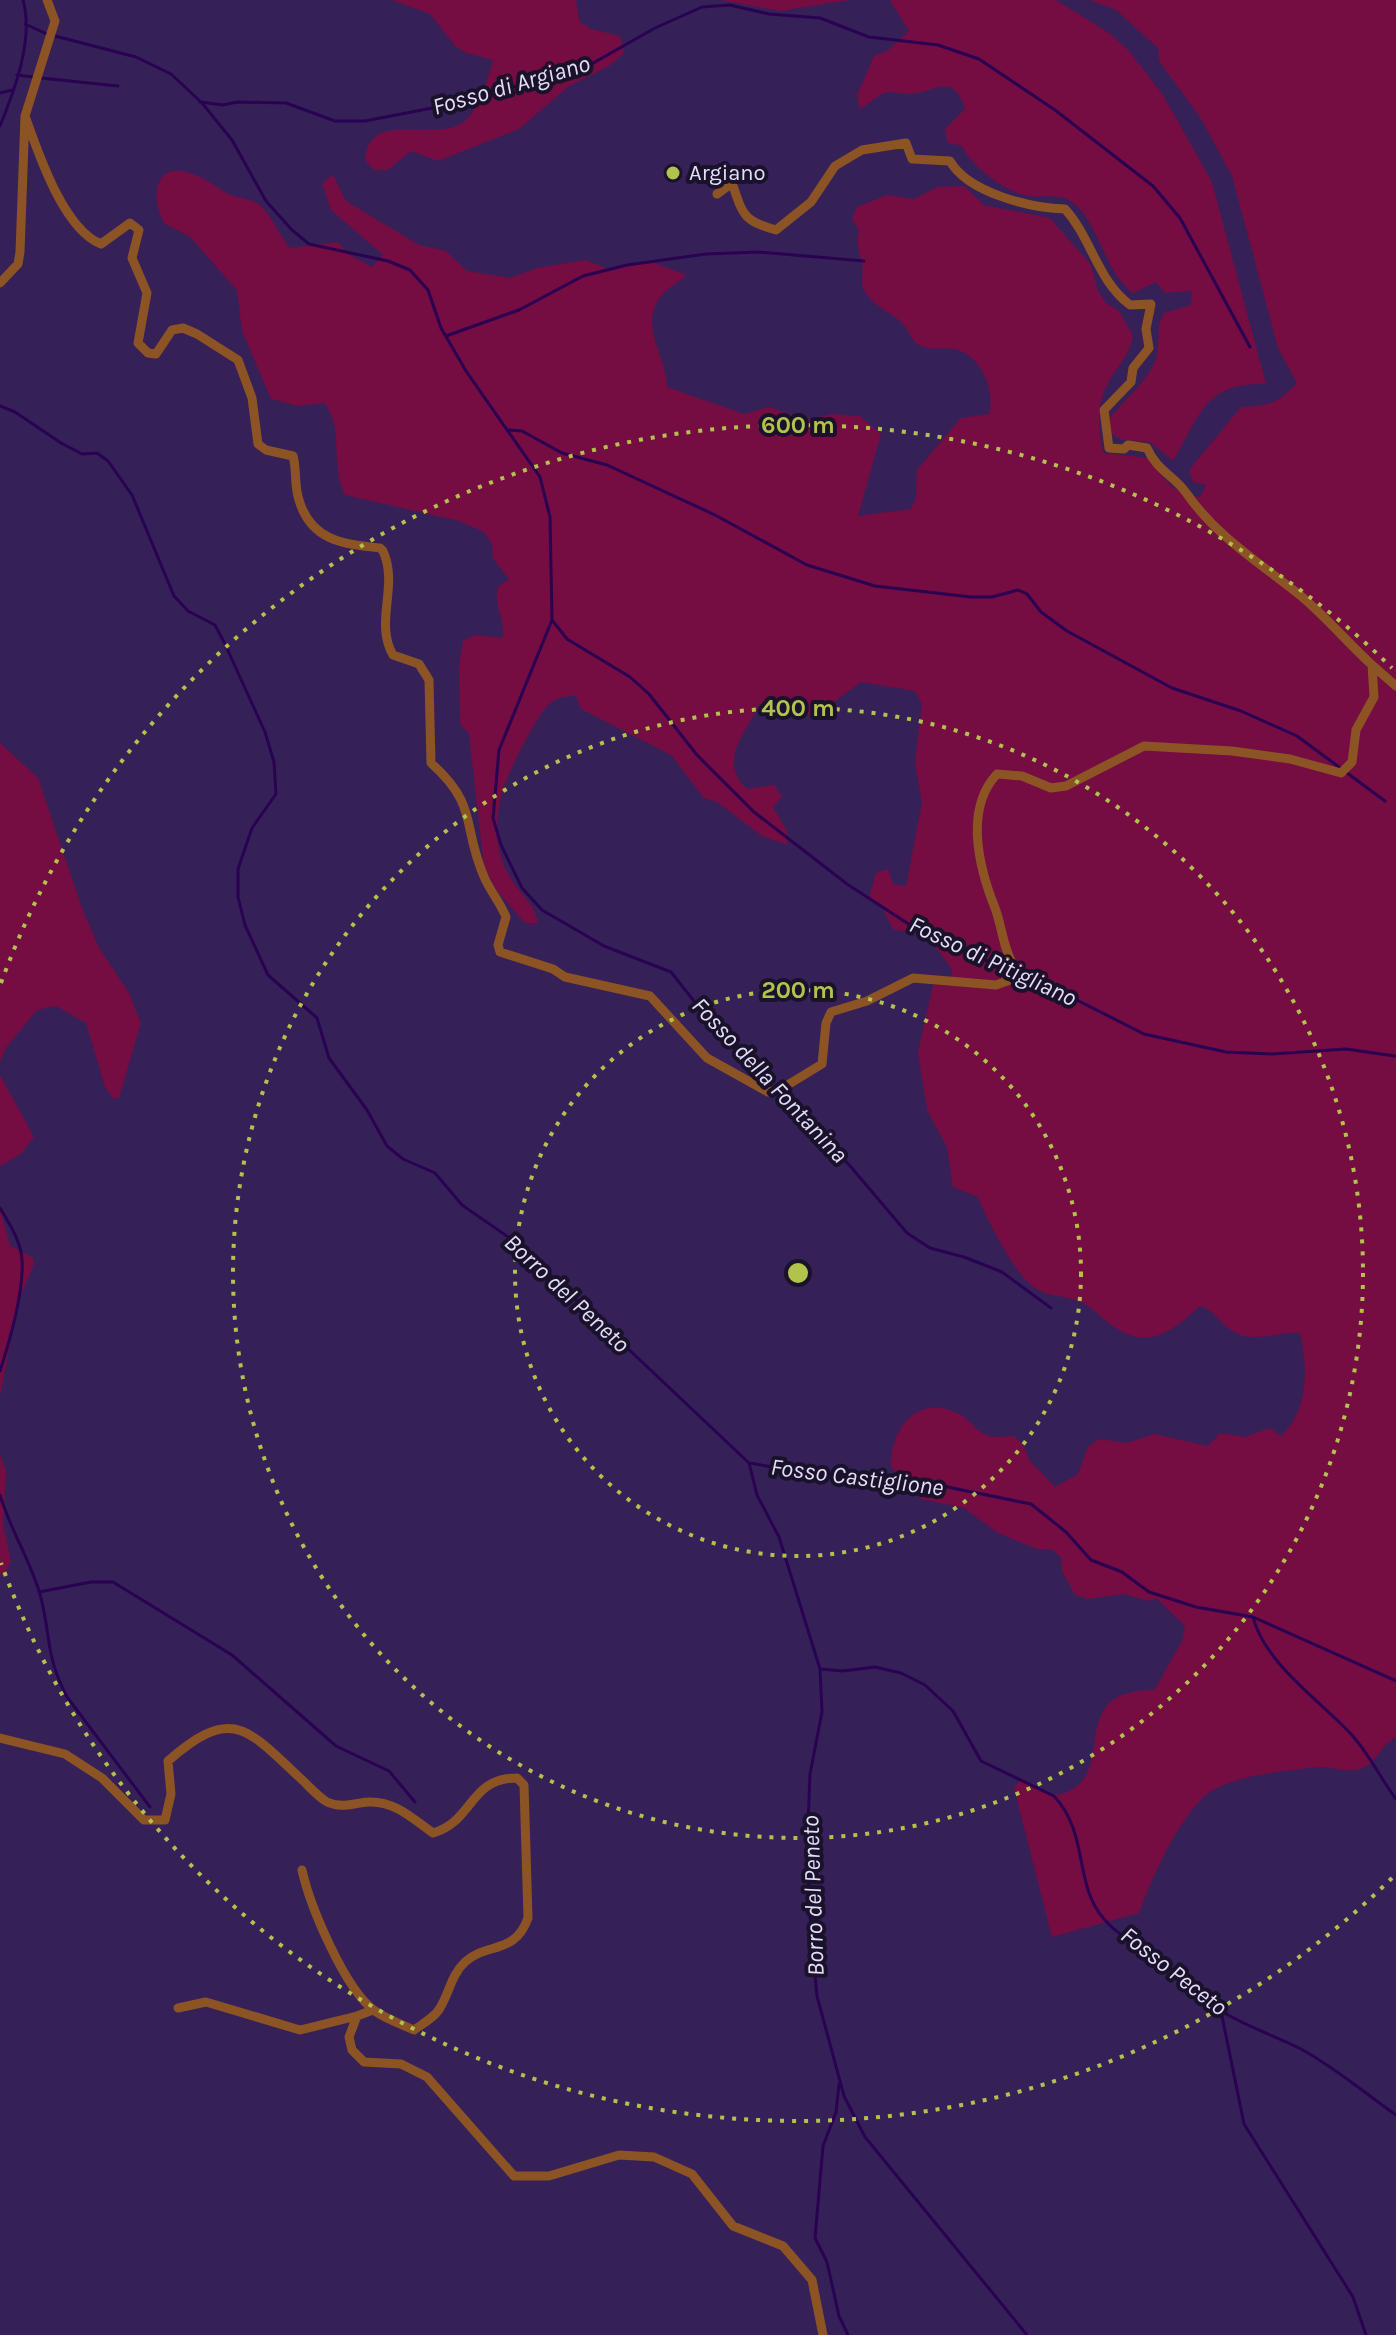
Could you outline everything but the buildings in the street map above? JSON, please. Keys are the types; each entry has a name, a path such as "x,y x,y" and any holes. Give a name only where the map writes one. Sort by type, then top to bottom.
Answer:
{"street":[{"path":"0,283 18,264 20,252 25,116 55,21 47,0"},
{"path":"25,116 56,196 95,241 107,242 130,223 139,230 132,258 147,293 138,343 148,353 156,354 172,330 183,328 238,360 245,371 252,398 258,444 266,450 293,456 298,498 306,518 328,540 383,551 390,585 386,638 393,655 419,664 429,680 431,763 452,782 466,804 471,841 485,880 506,917 498,945 500,952 553,969 565,977 650,996 707,1058 768,1092 781,1089 822,1064 831,1012 867,1001 913,978 996,985 1013,979 1014,966 982,878 977,810 982,789 997,774 1022,776 1051,788 1066,786 1144,746 1232,751 1290,759 1341,773 1352,762 1356,730 1374,697 1372,665"},
{"path":"717,194 732,183 742,213 750,223 776,230 811,202 835,166 862,150 906,143 912,159 950,161 961,174 1018,203 1065,209 1085,238 1111,291 1130,305 1151,304 1146,329 1149,348 1133,368 1131,382 1104,410 1109,448 1124,449 1128,445 1147,448 1154,465 1186,490 1192,506 1224,539 1305,599 1396,686"},
{"path":"0,1738 65,1754 102,1778 144,1820 165,1820 171,1794 168,1761 209,1731 237,1728 255,1736 325,1801 340,1807 370,1802 395,1806 433,1833 458,1821 483,1786 501,1778 517,1778 524,1785 528,1918 525,1928 516,1940 466,1961 446,1988 439,2011 414,2030 373,2010 336,1959 307,1893 302,1870"},
{"path":"178,2008 206,2002 300,2030 373,2010"},
{"path":"357,2016 349,2037 352,2050 364,2062 401,2064 427,2077 514,2176 549,2176 619,2155 654,2157 692,2174 733,2226 783,2246 812,2280 823,2335"}],"shaded area":[{"path":"392,0 576,0 579,21 591,29 620,36 624,53 609,66 569,86 519,129 438,161 411,151 388,170 374,170 365,160 370,143 379,134 393,130 442,129 457,126 469,117 487,82 493,60 466,53 455,46 430,14"},
{"path":"720,0 850,0 780,11"},
{"path":"890,0 1056,0 1109,33 1129,51 1163,95 1212,182 1266,384 1245,385 1216,396 1198,416 1173,461 1150,442 1123,440 1111,434 1108,421 1151,369 1157,355 1159,325 1164,313 1191,305 1192,291 1165,293 1156,282 1133,293 1115,272 1089,221 1072,202 1010,190 981,170 962,146 948,143 945,129 965,109 955,90 941,87 907,94 885,93 860,109 857,95 874,56 887,51 909,31"},
{"path":"1090,0 1396,0 1396,1738 1371,1763 1360,1769 1318,1767 1279,1772 1239,1780 1215,1789 1191,1811 1180,1827 1151,1882 1139,1913 1052,1937 1014,1788 1022,1778 1043,1792 1055,1795 1078,1785 1090,1766 1096,1732 1104,1710 1120,1696 1155,1689 1182,1641 1185,1626 1156,1598 1150,1601 1123,1594 1088,1599 1075,1595 1062,1571 1061,1557 1051,1549 1037,1549 998,1533 964,1508 921,1499 891,1467 896,1438 911,1416 922,1410 949,1410 964,1417 985,1435 1014,1436 1024,1446 1029,1460 1055,1487 1078,1474 1088,1447 1099,1439 1127,1443 1154,1434 1208,1446 1220,1433 1245,1437 1270,1428 1281,1436 1297,1414 1304,1388 1300,1333 1244,1336 1200,1306 1171,1330 1150,1337 1127,1334 1085,1304 1043,1293 1029,1284 1003,1248 978,1197 953,1187 947,1147 927,1110 918,1052 933,985 951,983 952,969 927,936 893,929 881,905 869,898 876,873 888,869 893,884 906,886 922,803 915,762 922,704 915,691 861,682 814,716 760,704 737,747 734,769 747,789 774,785 782,797 773,807 787,831 787,845 762,836 717,802 704,798 671,755 581,709 576,696 551,702 537,720 511,769 504,786 497,822 502,859 510,877 534,910 538,923 525,923 497,891 484,867 469,734 460,724 459,667 463,641 475,635 503,638 497,594 498,587 509,579 493,558 492,544 484,532 459,521 345,495 338,470 334,423 324,403 297,406 271,399 242,331 237,290 190,237 164,223 157,193 158,184 168,172 190,173 228,194 258,204 268,213 291,248 338,242 347,253 372,267 383,255 331,210 322,183 333,175 346,201 419,245 446,251 467,271 510,278 537,268 585,260 611,270 649,261 686,275 662,295 652,318 667,387 744,414 769,407 807,420 832,414 860,416 881,434 858,516 911,509 916,497 917,470 961,418 989,414 990,395 984,375 973,359 955,349 919,345 901,322 869,297 862,284 859,230 852,219 857,207 887,195 914,199 937,187 964,186 984,205 1050,218 1091,265 1098,291 1106,303 1119,311 1133,336 1129,350 1107,385 1101,401 1103,453 1148,458 1176,489 1200,497 1206,485 1193,482 1189,470 1241,407 1272,402 1297,383 1278,348 1232,176 1200,117 1159,61 1158,48 1116,10"},
{"path":"0,743 38,778 82,908 99,948 129,993 141,1023 119,1098 113,1098 105,1087 86,1023 56,1006 37,1010 5,1049 0,1062"},
{"path":"0,1075 34,1137 21,1154 0,1166"},
{"path":"0,1209 10,1245 33,1258 34,1264 18,1302 0,1396"},
{"path":"0,1454 6,1472 3,1525 11,1561 6,1572 0,1575"}],"waterway":[{"path":"0,126 25,47 23,0"},
{"name":"Fosso di Argiano","path":"200,102 223,105 237,102 286,103 335,121 365,121 453,104 588,66 655,28 702,7 730,5 769,14 820,18 869,37 938,45 979,59 1055,110 1153,186 1180,218 1250,347"},
{"name":"Fosso della Fontanina","path":"25,24 47,34"},
{"name":"Fosso della Fontanina","path":"55,36 136,57 171,74 202,103 232,140 266,201 292,230 309,244 388,261 410,270 428,290 441,328 466,371 540,477 550,517 552,620 499,750 493,818 501,845 522,888 542,910 604,946 671,972 724,1039 751,1061 772,1088"},
{"path":"17,75 33,77"},
{"path":"41,78 118,86"},
{"path":"0,93 12,90"},
{"path":"446,336 519,310 583,276 627,265 706,254 759,252 864,261"},
{"name":"Borro del Peneto","path":"0,406 82,454 97,453 108,461 132,495 174,596 188,611 215,625 224,642 265,732 274,762 276,794 252,828 238,869 238,897 245,925 268,975 317,1018 329,1058 367,1110 387,1146 403,1159 435,1173 462,1205 514,1241 749,1463 757,1495 779,1537 820,1669 822,1712 810,1774 807,1849 811,1934 817,1996 844,2096 865,2137 1027,2335"},
{"path":"509,430 522,431 562,453 607,465 715,515 807,565 875,586 971,597 992,597 1018,590 1027,594 1041,612 1067,631 1172,688 1241,711 1297,736 1385,801"},
{"name":"Fosso di Pitigliano","path":"552,620 567,639 630,677 649,694 697,755 754,812 847,884 927,936 1055,989 1144,1034 1226,1052 1272,1054 1346,1049 1395,1056"},
{"name":"Fosso della Fontanina","path":"779,1092 851,1167 907,1233 930,1248 1002,1272 1051,1308"},
{"path":"0,1208 14,1232 22,1260 16,1316 0,1371"},
{"name":"Fosso Castiglione","path":"749,1463 833,1477 913,1480 1031,1504 1066,1532 1091,1560 1122,1572 1149,1592 1196,1607 1253,1617 1396,1681"},
{"path":"0,1495 36,1581 52,1657 67,1697 150,1807"},
{"path":"39,1592 91,1582 113,1582 232,1655 336,1746 389,1771 415,1802"},
{"path":"1253,1617 1259,1634 1280,1665 1357,1741 1396,1799"},
{"name":"Fosso Peceto","path":"820,1669 843,1671 875,1667 901,1673 925,1685 953,1711 981,1761 1054,1796 1073,1827 1094,1905 1111,1926 1167,1966 1218,2009 1313,2056 1396,2115"},
{"path":"1221,2011 1244,2124 1353,2297 1366,2335"},
{"name":"Borro del Peneto","path":"839,2084 836,2112 823,2146 815,2238 827,2262 839,2316 848,2335"}],"place":[{"name":"Argiano","path":"673,173"}]}
